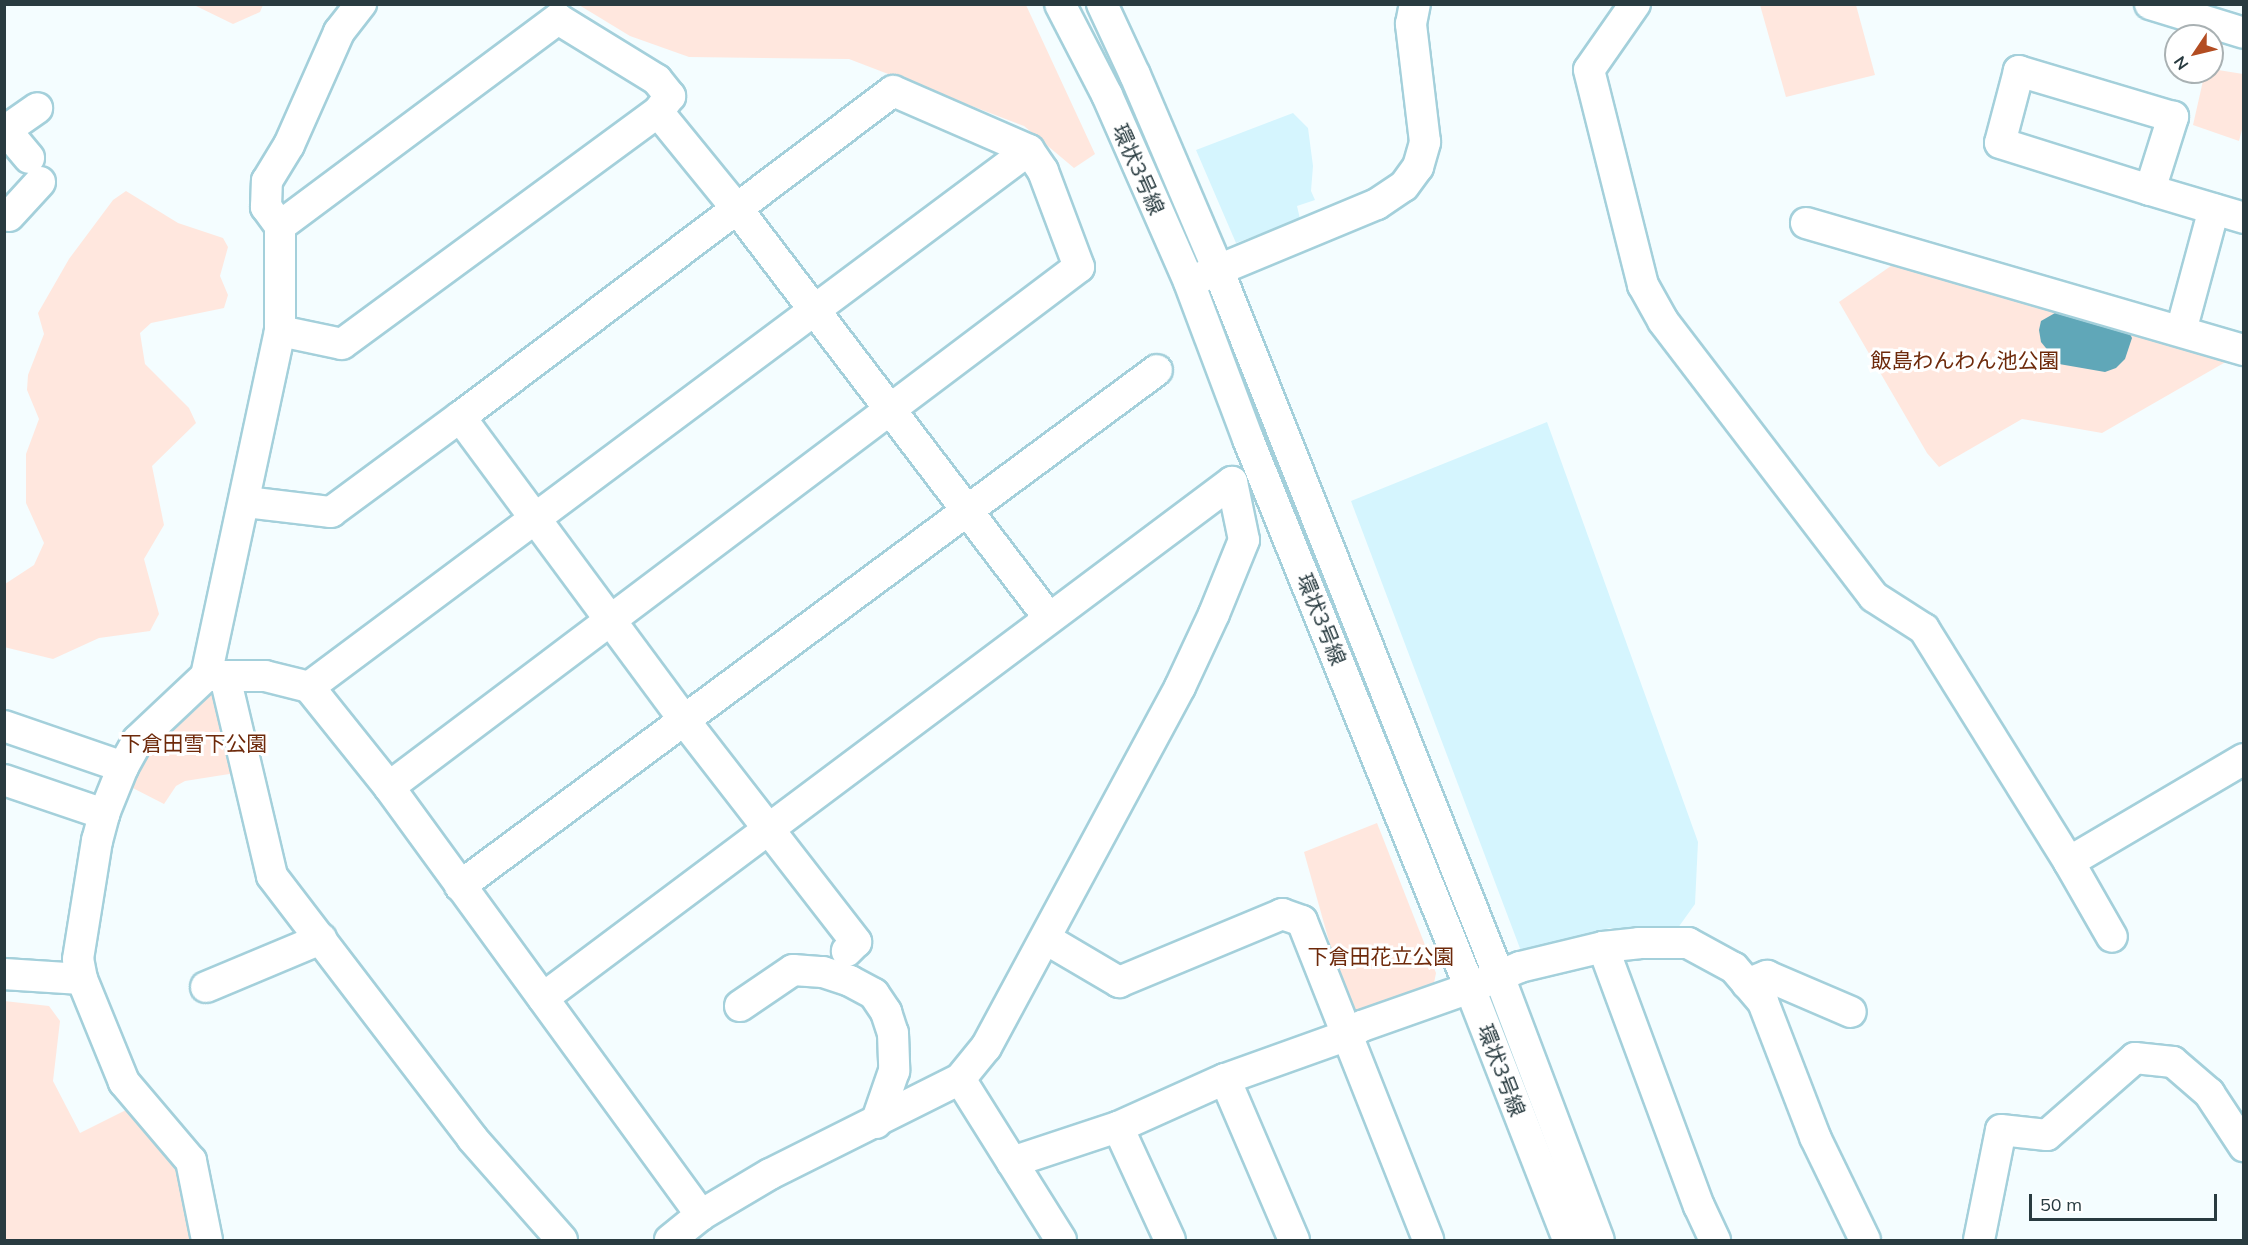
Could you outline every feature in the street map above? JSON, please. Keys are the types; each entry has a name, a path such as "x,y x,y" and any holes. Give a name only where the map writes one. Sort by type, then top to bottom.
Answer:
{"street":[{"path":"362,4 339,32 289,145 267,181 267,207 280,226 280,331 246,502 216,677 272,876 472,1138 562,1240"},
{"name":"環状3号線","path":"1060,4 1107,95 1189,282 1248,439 1470,988 1568,1240"},
{"name":"環状3号線","path":"1102,4 1135,75 1219,272 1498,976 1599,1240"},
{"path":"1189,282 1219,272 1377,204 1404,186 1418,167 1425,142 1411,24 1415,4"},
{"path":"1635,4 1589,70 1643,285 1663,321 1874,597 1924,629 2069,862 2112,937"},
{"path":"2166,7 2244,33"},
{"path":"280,226 558,19 657,80 670,96 658,112 342,344 280,331"},
{"path":"2150,190 2173,117 2019,71 2000,143 2150,190 2244,218"},
{"path":"246,502 331,512 738,210 893,91 1029,150 1043,171 1080,267 389,786"},
{"path":"6,216 34,170 5,129 37,108"},
{"path":"658,112 738,210 964,511 1049,618"},
{"path":"309,687 1029,150"},
{"path":"2181,331 2214,209"},
{"path":"1806,223 2244,350"},
{"path":"460,886 1157,370"},
{"path":"460,417 684,720 770,828 856,942 847,951"},
{"path":"543,998 1232,482 1244,540 1214,614 1179,687 1046,939 986,1047 960,1079 770,1174 701,1215 670,1240"},
{"path":"207,1240 191,1161 124,1082 82,979 78,958 104,814 123,767 138,740 216,677 265,676 309,687 389,786 701,1215"},
{"path":"4,726 123,767"},
{"path":"2069,862 2244,759"},
{"path":"4,780 104,814"},
{"path":"1046,939 1119,982 1282,914 1302,921 1428,1240"},
{"path":"206,987 321,939"},
{"path":"1012,1162 1118,1127 1225,1079 1348,1035 1362,1026 1470,988 1532,963 1603,947 1639,943 1688,943 1734,968 1763,1002 1815,1137 1865,1240"},
{"path":"1603,947 1699,1206 1715,1240"},
{"path":"740,1006 793,970 823,972 850,981 874,994 886,1012 893,1033 894,1071 876,1123"},
{"path":"4,974 82,979"},
{"path":"1748,984 1767,976 1851,1012"},
{"path":"1979,1240 2001,1130 2047,1135 2135,1058 2173,1062 2209,1093 2244,1146"},
{"path":"960,1079 1061,1240"},
{"path":"1225,1079 1294,1240"},
{"path":"1118,1127 1170,1240"}],"shaded area":[{"path":"1293,113 1308,128 1313,166 1311,191 1315,200 1297,206 1300,219 1236,243 1196,150"},
{"path":"1547,422 1698,842 1695,904 1675,932 1610,928 1521,951 1351,501"}],"green space":[{"path":"194,5 263,5 260,12 233,24"},
{"path":"579,5 1026,5 1095,154 1074,168 1024,126 849,59 689,57 630,36"},
{"path":"1760,5 1856,5 1875,75 1786,97"},
{"path":"2224,71 2243,74 2243,126 2239,141 2193,125 2202,84 2224,84"},
{"path":"126,191 178,223 223,238 228,247 220,276 228,295 224,308 151,323 140,333 145,364 189,408 196,423 152,466 164,525 144,559 159,614 150,631 99,638 53,659 4,647 5,584 34,565 44,543 26,503 26,454 39,419 27,390 28,375 44,334 38,313 69,259 113,200"},
{"name":"飯島わんわん池公園","path":"1901,259 2236,356 2102,433 2022,419 1939,467 1927,453 1839,302"},
{"name":"下倉田雪下公園","path":"219,687 242,772 185,781 176,786 164,804 123,783 175,710"},
{"name":"下倉田花立公園","path":"1377,823 1436,973 1433,988 1359,1014 1348,1009 1304,852"},
{"path":"4,1001 49,1006 60,1021 53,1081 80,1133 126,1110 181,1175 197,1240 5,1240"}],"water":[{"path":"2062,309 2127,328 2132,338 2125,359 2116,368 2105,372 2059,364 2041,342 2039,330 2041,321"}]}
